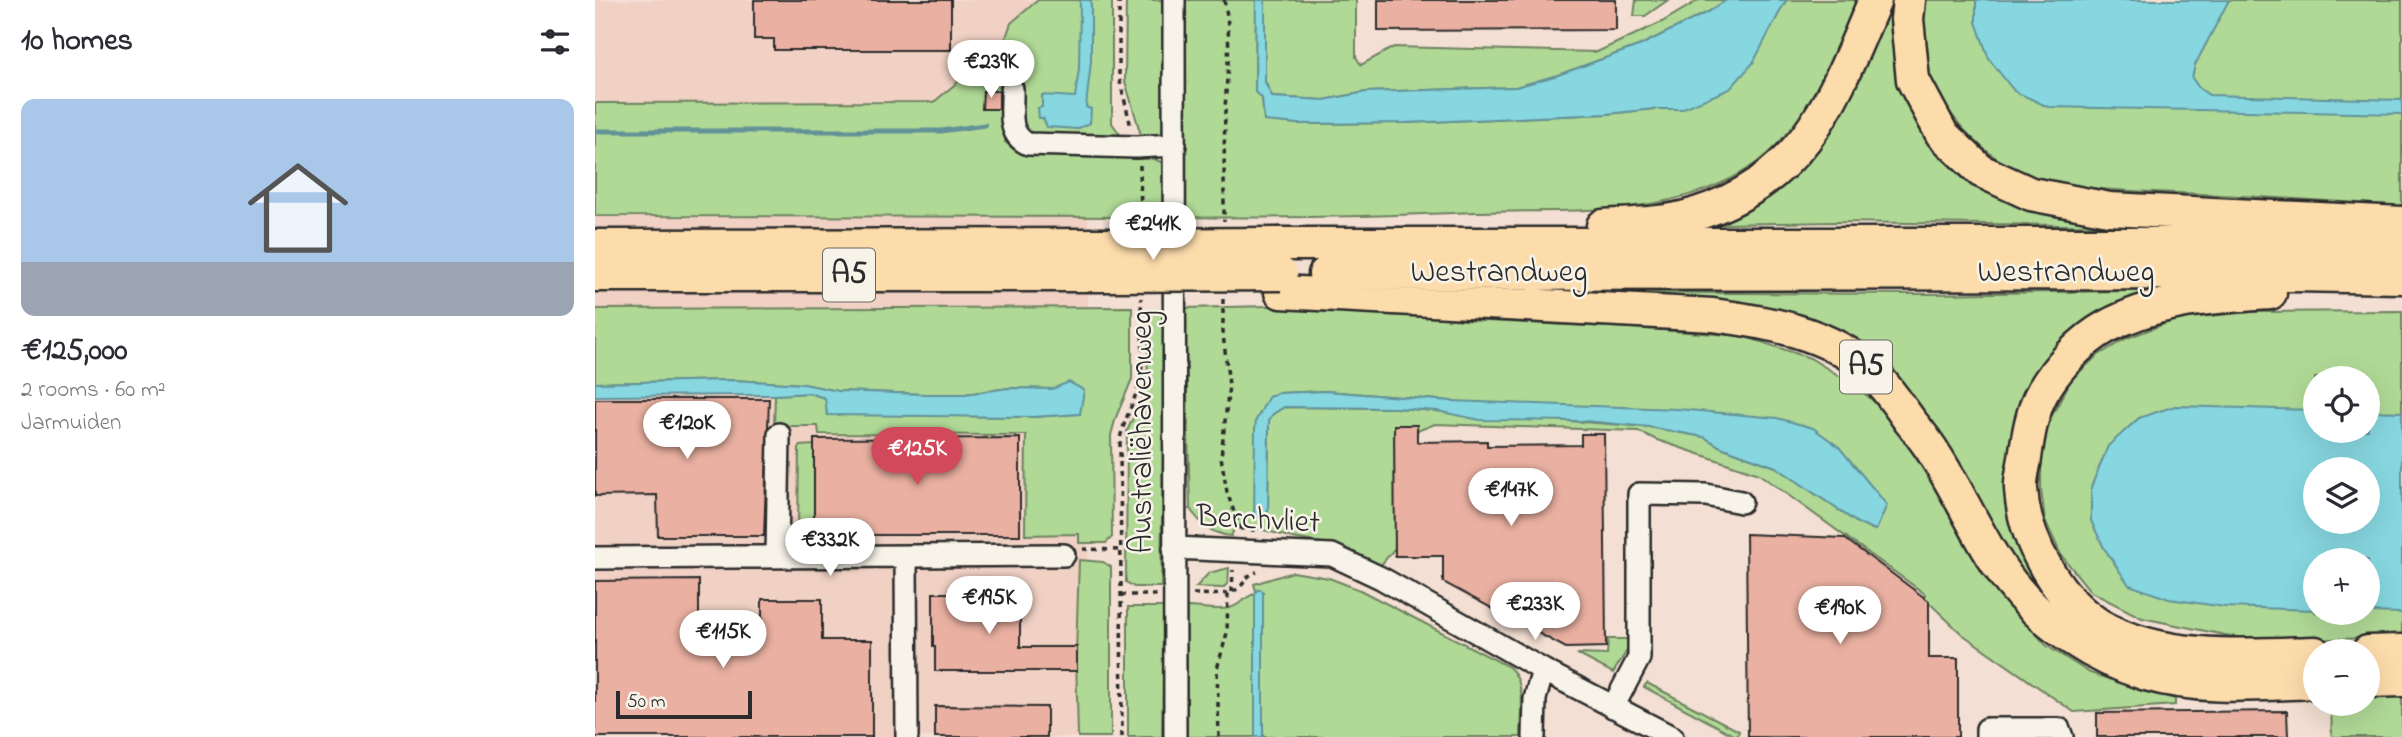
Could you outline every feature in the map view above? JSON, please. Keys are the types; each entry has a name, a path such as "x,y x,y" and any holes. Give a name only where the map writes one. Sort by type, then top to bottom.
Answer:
{"highway":[{"name":"A5","path":"1385,245 1661,221 1693,215 1752,188 1790,158 1808,138 1827,109 1875,0"},
{"path":"1909,0 1906,19 1913,80 1942,134 1981,171 2031,194 2109,209 2402,223"},
{"name":"Westrandweg","path":"595,275 1104,260 1219,274 1281,270 1385,245 2211,244 2402,248"},
{"name":"Westrandweg","path":"595,246 1104,260 1281,270 2181,273 2402,277"},
{"name":"A5","path":"1281,270 1713,315 1759,321 1801,333 1839,349 1870,370 1936,456 1971,520 2011,583 2064,633 2112,661 2179,681 2219,685 2303,682"},
{"path":"2303,653 2221,655 2152,646 2105,628 2083,611 2062,591 2046,568 2031,537 2021,488 2029,431 2042,392 2075,350 2104,328 2136,313 2164,304 2208,297 2402,284"},
{"path":"2380,652 2402,651"},
{"path":"2380,681 2402,680"}],"street":[{"name":"Australiëhavenweg","path":"1174,0 1175,737"},
{"path":"1012,89 1013,130 1018,140 1028,144 1136,147 1175,145"},
{"path":"778,557 779,434"},
{"path":"1613,707 1639,657 1639,494 1706,495 1741,502"},
{"name":"Berchvliet","path":"1174,548 1332,555 1381,578 1543,670 1672,737"},
{"path":"595,558 1065,555"},
{"path":"907,557 907,737"},
{"path":"1534,737 1535,699 1543,670"},
{"path":"1987,737 1987,729 2059,729 2061,737"}],"path":[{"path":"1119,0 1119,77 1140,163 1140,226"},
{"name":"Australiëhavenweg","path":"1122,737 1120,439 1123,421 1138,388 1141,371 1141,292"},
{"path":"1065,555 1075,549 1120,550"},
{"path":"1219,737 1217,669 1227,633 1228,592"}],"shaded area":[{"path":"595,0 1088,0 1088,737 595,737"}],"green space":[{"path":"1038,0 1112,0 1112,123 1123,139 1029,138 1005,95 1005,142 1018,152 1143,154 1163,163 1164,217 595,216 595,103 934,102 1004,43 1011,23"},
{"path":"1126,0 1163,0 1165,134 1143,142 1125,81"},
{"path":"1185,0 1256,0 1255,92 1262,98 1264,120 1298,124 1405,123 1681,109 1771,28 1786,0 1856,0 1832,66 1803,114 1782,140 1758,162 1715,186 1683,197 1615,208 1258,218 1185,217"},
{"path":"1265,0 1356,0 1356,57 1361,65 1394,47 1597,52 1662,22 1699,0 1727,0 1641,45 1516,87 1366,92 1324,100 1272,97 1265,82"},
{"path":"1636,0 1668,0 1645,16 1634,16"},
{"path":"1881,0 1900,0 1900,61 1983,182 2357,229 1834,222 1672,225 1780,177"},
{"path":"1924,0 2402,0 2402,206 2106,190 2057,183 2016,170 1994,157 1974,140 1942,100 1924,52 1921,26"},
{"path":"2201,290 2200,293 2154,299 2120,311 2085,331 2059,354 2032,395 2017,441 2013,490 2017,518 2033,555 2052,586 2076,612 2105,633 2143,649 2191,659 2303,660 2303,676 2228,676 2188,671 2150,663 2114,650 2079,631 2046,605 2014,571 1930,436 1901,395 1866,360 1822,330 1777,317 1718,308 1496,296 1496,292 1930,294"},
{"path":"1317,306 1464,320 1743,336 1810,358 1856,386 1887,413 2000,595 2047,646 2090,673 2175,699 2175,705 2074,712 1962,634 1924,598 1925,594 1759,474 1657,440 1638,431 1435,424 1404,436 1395,451 1395,548 1381,565 1333,545 1293,538 1242,524 1235,527 1231,536 1212,531 1190,509 1185,308","holes":["1326,391 1451,401 1839,447 1881,519 1875,530 1859,524 1776,467 1721,447 1704,437 1649,427 1396,408 1284,407 1269,420 1268,516 1254,517 1269,396 1279,393"]},
{"path":"1132,307 1132,379 1111,435 1112,537 1106,543 1079,543 1079,534 1025,535 1026,435 819,434 818,426 774,426 775,395 809,393 826,398 827,414 1032,417 1079,414 1052,389 1009,388 965,394 923,394 837,391 804,384 731,380 595,383 595,309"},
{"path":"1149,310 1165,310 1161,587 1134,587 1126,582 1127,431 1147,388"},
{"path":"2402,311 2402,637 2274,641 2230,636 2142,618 2091,592 2061,555 2045,520 2041,490 2041,456 2047,425 2071,380 2097,356 2125,339 2177,319 2252,312"},
{"path":"814,445 814,535 798,534 799,446"},
{"path":"1079,560 1103,562 1111,567 1111,737 1078,737 1076,654"},
{"path":"1229,568 1228,583 1223,588 1196,587 1209,573"},
{"path":"1293,572 1329,578 1360,590 1509,667 1521,690 1521,737 1263,737 1263,592 1256,591 1254,584"},
{"path":"1255,594 1255,737 1187,737 1186,607 1229,608"},
{"path":"1128,607 1164,607 1162,737 1128,737"},
{"path":"1608,639 1629,639 1628,649 1613,673 1577,654 1607,655"},
{"path":"1647,683 1739,731 1737,737 1644,687"},
{"path":"2402,696 2402,737 2332,737 2331,716 2380,716 2380,697"}],"water":[{"path":"1080,0 1091,0 1091,61 1086,107 1091,109 1090,123 1077,129 1047,127 1043,118 1039,118 1038,108 1042,107 1042,95 1075,97 1079,69"},
{"path":"1256,0 1265,0 1265,82 1272,97 1324,100 1366,92 1516,87 1641,45 1727,0 1786,0 1753,63 1730,89 1681,109 1405,123 1298,124 1264,121 1262,98 1255,92"},
{"path":"1976,0 2229,0 2195,65 2192,78 2199,88 2209,95 2402,100 2402,114 2048,107 2014,91 1989,59 1976,22"},
{"path":"731,380 804,384 838,391 923,394 965,394 1009,388 1052,389 1069,382 1084,390 1080,414 1032,417 827,415 825,398 809,393 595,396 595,383"},
{"path":"1326,391 1451,401 1677,409 1777,418 1813,428 1839,447 1887,505 1876,530 1859,524 1776,467 1721,447 1704,437 1649,427 1584,421 1480,420 1437,411 1396,408 1284,407 1269,420 1268,516 1254,517 1256,420 1269,396 1279,393"},
{"path":"2175,406 2303,410 2303,443 2380,443 2380,411 2402,412 2402,613 2380,612 2380,548 2303,548 2303,610 2225,607 2169,599 2129,585 2104,548 2091,521 2091,487 2108,446 2139,418"},
{"path":"1260,589 1263,592 1263,737 1255,737 1255,594"}],"building":[{"path":"754,0 951,0 951,50 774,50 774,39 754,39"},
{"path":"1378,0 1616,0 1616,30 1378,31"},
{"path":"983,91 999,91 999,109 982,109"},
{"path":"595,399 769,399 764,536 658,536 657,495 595,496"},
{"path":"1394,425 1417,425 1417,442 1487,441 1487,446 1581,445 1581,434 1604,434 1606,647 1566,648 1443,582 1443,556 1395,556"},
{"path":"1020,438 1020,535 814,535 814,439"},
{"path":"1746,534 1844,538 1929,601 1929,658 1958,658 1958,737 1748,737"},
{"path":"699,580 699,640 762,640 762,599 822,599 822,640 872,640 872,737 595,737 595,581"},
{"path":"933,593 1020,593 1020,647 1077,647 1077,671 935,671"},
{"path":"935,706 1047,707 1047,737 935,737"},
{"path":"2287,711 2288,737 2097,737 2097,713"}],"waterway":[{"path":"595,131 941,131 985,125"}]}
